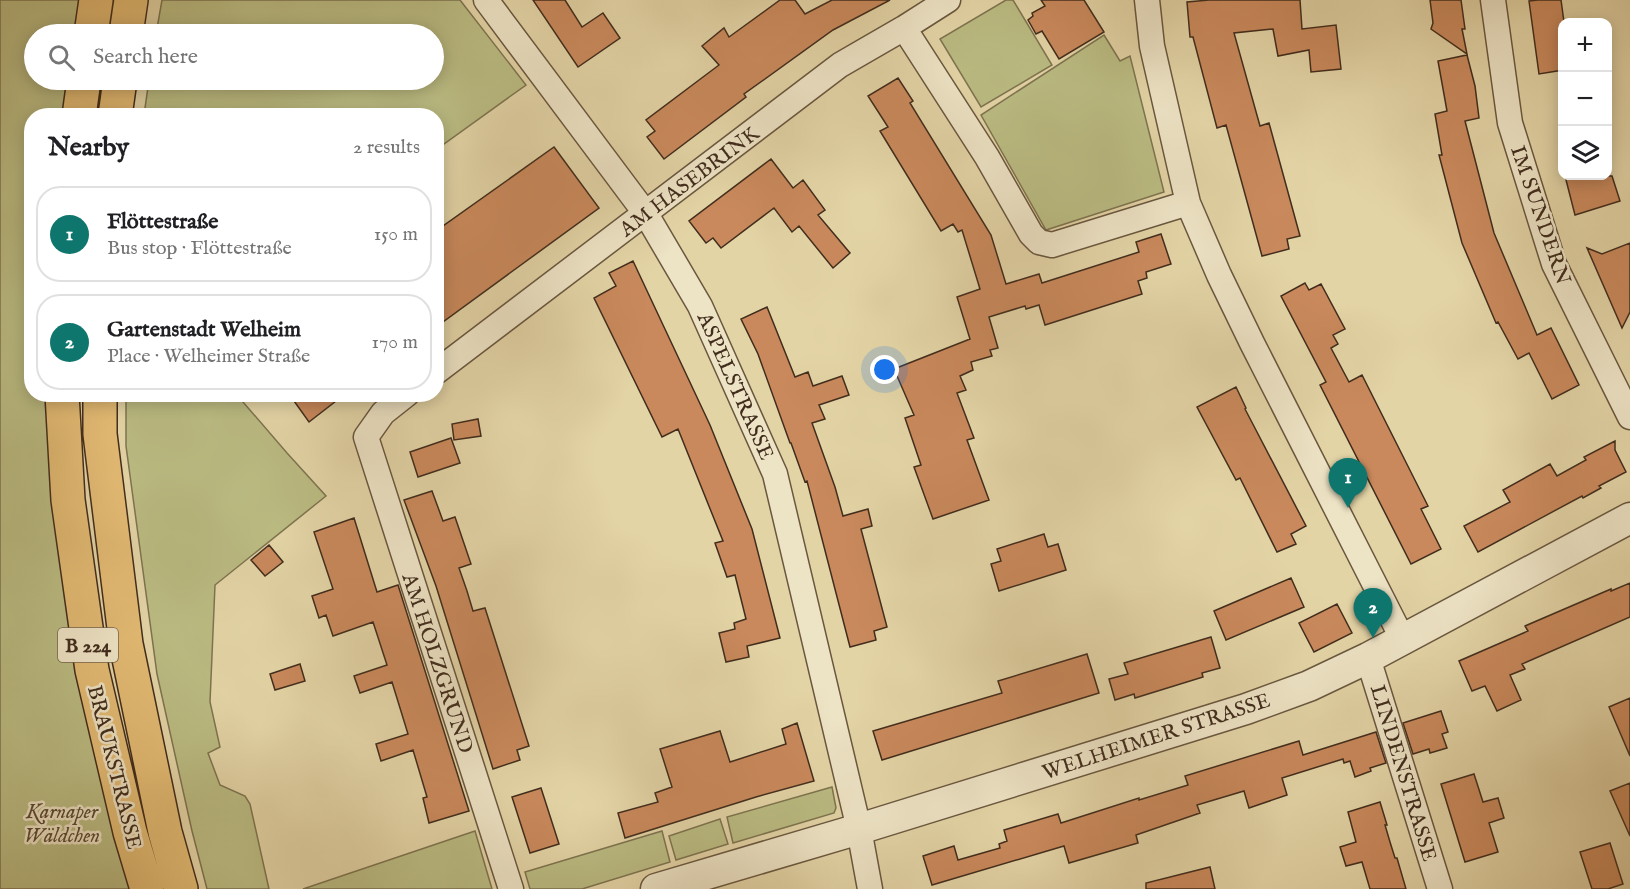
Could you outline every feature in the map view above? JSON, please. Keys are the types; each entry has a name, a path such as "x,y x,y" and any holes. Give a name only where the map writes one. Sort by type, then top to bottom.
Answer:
{"main road":[{"path":"92,24 96,0"},
{"path":"127,24 131,0"},
{"path":"80,108 83,90"},
{"path":"116,108 119,90"},
{"name":"BRAUKSTRASSE","path":"62,402 68,500 92,670 130,832 147,889"},
{"name":"BRAUKSTRASSE","path":"100,402 100,434 126,644 165,832 181,889"}],"street":[{"name":"ASPELSTRASSE","path":"486,0 646,214 700,306 775,474 859,829 870,889"},
{"path":"1147,0 1152,46 1188,203 1252,343 1402,638"},
{"name":"IM SUNDERN","path":"1492,0 1510,123 1554,264 1630,417"},
{"name":"AM HASEBRINK","path":"444,366 840,65 904,28 934,3"},
{"path":"904,28 987,157 1031,234 1039,242 1053,245 1188,203"},
{"name":"AM HOLZGRUND","path":"396,402 383,412 366,437 511,889"},
{"name":"WELHEIMER STRASSE","path":"656,889 859,829 1246,709 1309,686 1368,658 1630,518"},
{"name":"LINDENSTRASSE","path":"1368,658 1440,889"}],"green space":[{"name":"Karnaper Wäldchen","path":"0,0 94,0 90,24 24,24 24,90 80,90 77,108 24,108 24,402 62,402 145,889 0,889"},
{"path":"162,0 460,0 526,85 444,144 444,108 145,108 148,90 444,90 444,24 158,24"},
{"path":"1006,0 1013,0 1052,65 981,107 940,39"},
{"path":"1104,35 1120,61 1130,56 1164,192 1046,230 981,115"},
{"path":"126,402 243,402 326,496 215,585 210,702 220,747 208,753 220,785 245,796 250,804 269,889 207,889 157,674 126,446"},
{"path":"832,787 836,808 834,813 733,843 727,817"},
{"path":"720,819 728,844 676,860 669,836"},
{"path":"475,831 492,889 303,889"},
{"path":"662,831 670,862 582,889 530,889 525,872"}],"building":[{"path":"533,0 565,0 582,27 603,13 620,38 578,67"},
{"path":"780,0 795,0 805,14 832,0 890,0 833,30 744,94 746,97 664,159 647,137 655,131 646,120 719,65 702,46 724,28 729,37"},
{"path":"1041,0 1084,0 1104,32 1059,59 1042,31 1036,34 1028,20 1033,16 1032,13 1045,6"},
{"path":"1300,0 1302,29 1336,25 1341,69 1311,72 1309,50 1278,56 1273,29 1234,33 1260,126 1269,123 1300,236 1287,239 1289,249 1262,256 1226,125 1217,128 1193,37 1190,37 1187,2"},
{"path":"1430,0 1461,0 1465,29 1462,29 1467,54 1431,29 1433,23"},
{"path":"1561,0 1563,18 1558,18 1558,71 1539,74 1529,1"},
{"path":"1467,55 1475,86 1479,118 1465,121 1494,233 1537,335 1551,328 1579,385 1552,399 1529,353 1518,359 1498,322 1496,323 1462,243 1439,155 1442,155 1435,114 1447,111 1438,61"},
{"path":"898,78 913,101 910,103 991,235 1006,284 1039,274 1042,283 1139,252 1136,242 1161,234 1171,264 1146,272 1147,278 1138,281 1142,294 1045,325 1039,305 1026,309 1025,306 989,317 998,348 990,350 992,356 971,362 973,370 960,376 966,390 957,393 974,438 967,440 989,500 933,519 914,467 921,465 905,418 914,415 894,369 970,339 957,297 980,289 962,230 958,232 953,224 941,231 880,131 888,127 868,96"},
{"path":"554,147 599,208 444,321 444,225"},
{"path":"771,159 793,188 803,180 825,210 818,215 850,253 833,268 799,226 792,232 774,208 721,248 713,238 706,243 689,221"},
{"path":"1612,176 1620,201 1575,215 1566,180 1612,180"},
{"path":"1630,243 1630,312 1622,328 1587,248 1602,254"},
{"path":"633,261 710,425 752,529 780,638 747,646 749,657 726,662 719,633 735,629 734,623 746,619 735,575 727,577 715,543 723,541 678,429 662,437 594,298 616,286 609,273"},
{"path":"1305,283 1309,290 1321,284 1345,329 1333,335 1338,344 1331,348 1349,382 1362,375 1428,506 1421,509 1441,549 1411,564 1320,385 1326,382 1281,296"},
{"path":"767,307 795,377 808,372 813,386 842,376 849,395 819,405 825,419 812,423 843,516 868,509 872,526 861,529 887,627 874,631 876,640 850,647 807,481 805,482 758,354 741,319"},
{"path":"1236,387 1245,409 1306,526 1291,534 1296,544 1277,552 1240,478 1236,480 1197,407"},
{"path":"295,402 335,402 309,422"},
{"path":"478,419 481,436 454,440 452,424"},
{"path":"451,438 460,463 418,477 410,452"},
{"path":"1615,441 1615,450 1626,472 1599,486 1601,488 1583,498 1582,496 1478,552 1464,526 1510,502 1503,490 1550,464 1557,476 1586,460 1584,457"},
{"path":"432,491 443,521 455,517 471,564 459,568 473,611 485,608 529,746 517,750 520,760 493,769 436,586 404,500"},
{"path":"354,518 377,592 398,585 469,811 429,823 423,798 427,797 413,750 381,761 376,744 408,734 392,682 360,693 354,676 387,665 373,622 333,636 326,615 319,618 312,596 333,589 314,532"},
{"path":"1044,534 1048,547 1058,544 1066,570 999,591 991,564 1001,561 997,549"},
{"path":"269,545 283,562 265,576 251,560"},
{"path":"1291,578 1304,607 1226,640 1214,611"},
{"path":"1630,583 1630,617 1522,664 1525,669 1510,675 1521,700 1497,711 1485,686 1472,691 1459,661 1528,631 1525,626"},
{"path":"1337,604 1352,633 1314,652 1299,623"},
{"path":"1211,637 1220,668 1202,673 1203,677 1135,698 1134,694 1115,700 1109,679 1128,674 1124,663"},
{"path":"1087,654 1099,693 882,760 873,731 1002,693 998,681"},
{"path":"300,664 305,681 275,690 270,674"},
{"path":"1630,698 1630,756 1609,707"},
{"path":"1441,711 1448,732 1442,734 1447,748 1430,753 1429,749 1413,754 1403,723"},
{"path":"797,723 814,781 625,838 618,813 658,802 655,793 672,787 660,749 720,731 730,762 786,744 782,729"},
{"path":"1376,732 1386,763 1370,768 1371,771 1355,777 1350,761 1344,763 1343,759 1282,778 1287,795 1249,808 1244,791 1197,805 1200,813 1136,835 1138,843 1069,863 1064,846 932,885 923,856 954,846 958,860 1000,848 999,844 1007,841 1004,830 1058,814 1061,823 1139,798 1139,800 1188,785 1185,776 1299,741 1303,755"},
{"path":"1474,774 1483,802 1498,798 1504,818 1489,823 1498,852 1465,862 1441,784"},
{"path":"1630,783 1630,836 1610,791"},
{"path":"541,788 559,844 530,853 512,797"},
{"path":"1380,802 1390,842 1406,889 1370,889 1362,862 1346,866 1340,847 1356,842 1348,812"},
{"path":"1610,843 1623,884 1608,889 1592,889 1580,852"},
{"path":"1210,867 1215,889 1146,889 1146,883"}],"place":[{"name":"Flöttestraße","path":"1348,508"},
{"name":"Gartenstadt Welheim","path":"1373,638"}]}
